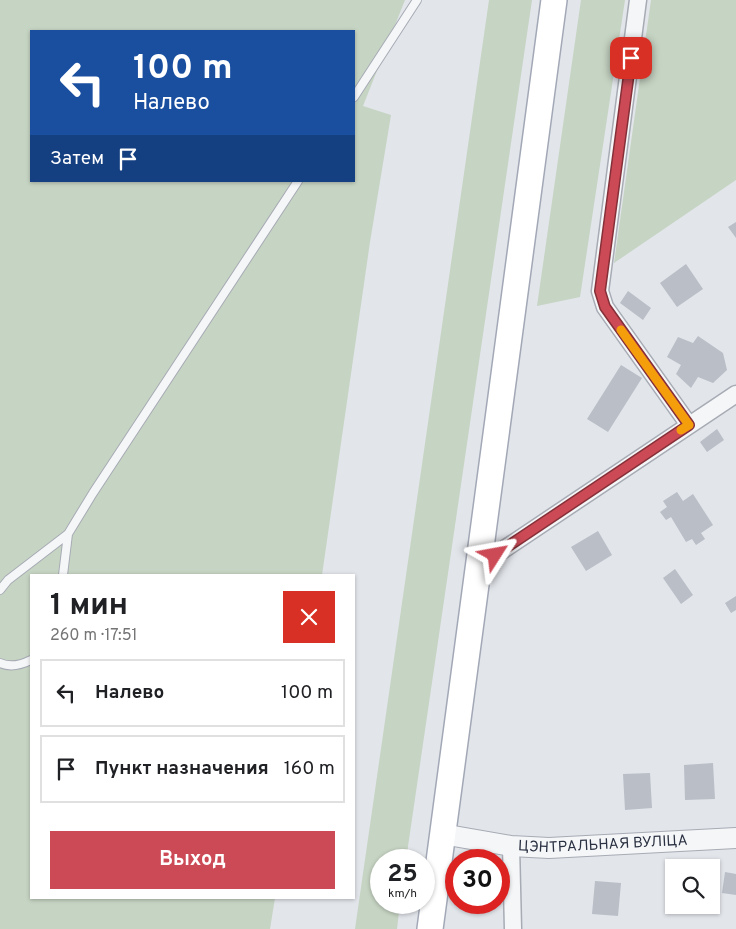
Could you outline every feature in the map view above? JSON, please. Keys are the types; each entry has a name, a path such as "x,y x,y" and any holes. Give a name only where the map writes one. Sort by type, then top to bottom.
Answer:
{"main road":[{"path":"430,929 554,0"}],"street":[{"path":"638,0 600,291 605,307 689,425"},
{"path":"479,566 736,394"},
{"name":"ЦЭНТРАЛЬНАЯ ВУЛІЦА","path":"442,834 511,846 549,848 736,838"},
{"path":"511,846 513,929"},
{"path":"511,908 524,929"}],"lane":[{"path":"355,95 418,0"},
{"path":"0,590 8,580 68,534 98,485 297,182"},
{"path":"63,574 68,534"},
{"path":"0,662 6,666 20,665 30,660"}],"green space":[{"path":"0,0 405,0 363,106 391,115 370,242 322,574 30,574 30,899 275,899 270,929 0,929"},
{"path":"489,0 532,0 408,849 370,849 370,914 399,914 397,929 355,929"},
{"path":"581,0 625,0 580,297 537,306"},
{"path":"651,0 736,0 736,180 614,263"}],"building":[{"path":"736,222 736,238 728,227"},
{"path":"686,264 703,289 677,307 660,283"},
{"path":"628,291 651,308 643,320 620,303"},
{"path":"698,336 723,353 727,370 713,383 698,377 691,388 676,374 681,365 667,357 678,337 693,343"},
{"path":"621,365 642,378 608,432 587,419"},
{"path":"717,429 724,440 707,452 700,442"},
{"path":"677,492 683,501 693,494 713,525 701,533 705,539 696,545 692,539 686,542 671,517 666,520 660,512 667,507 663,501"},
{"path":"598,531 612,555 586,571 571,547"},
{"path":"675,569 693,595 681,604 663,578"},
{"path":"736,596 736,610 731,613 725,603"},
{"path":"713,763 715,799 685,800 684,765"},
{"path":"650,773 652,808 625,810 623,774"},
{"path":"725,872 736,874 736,895 722,893"},
{"path":"595,881 621,883 618,916 592,914"}],"slow traffic":[{"path":"621,330 689,425 681,430"}],"route":[{"path":"495,555 689,425 601,299 600,291 631,58"}]}
